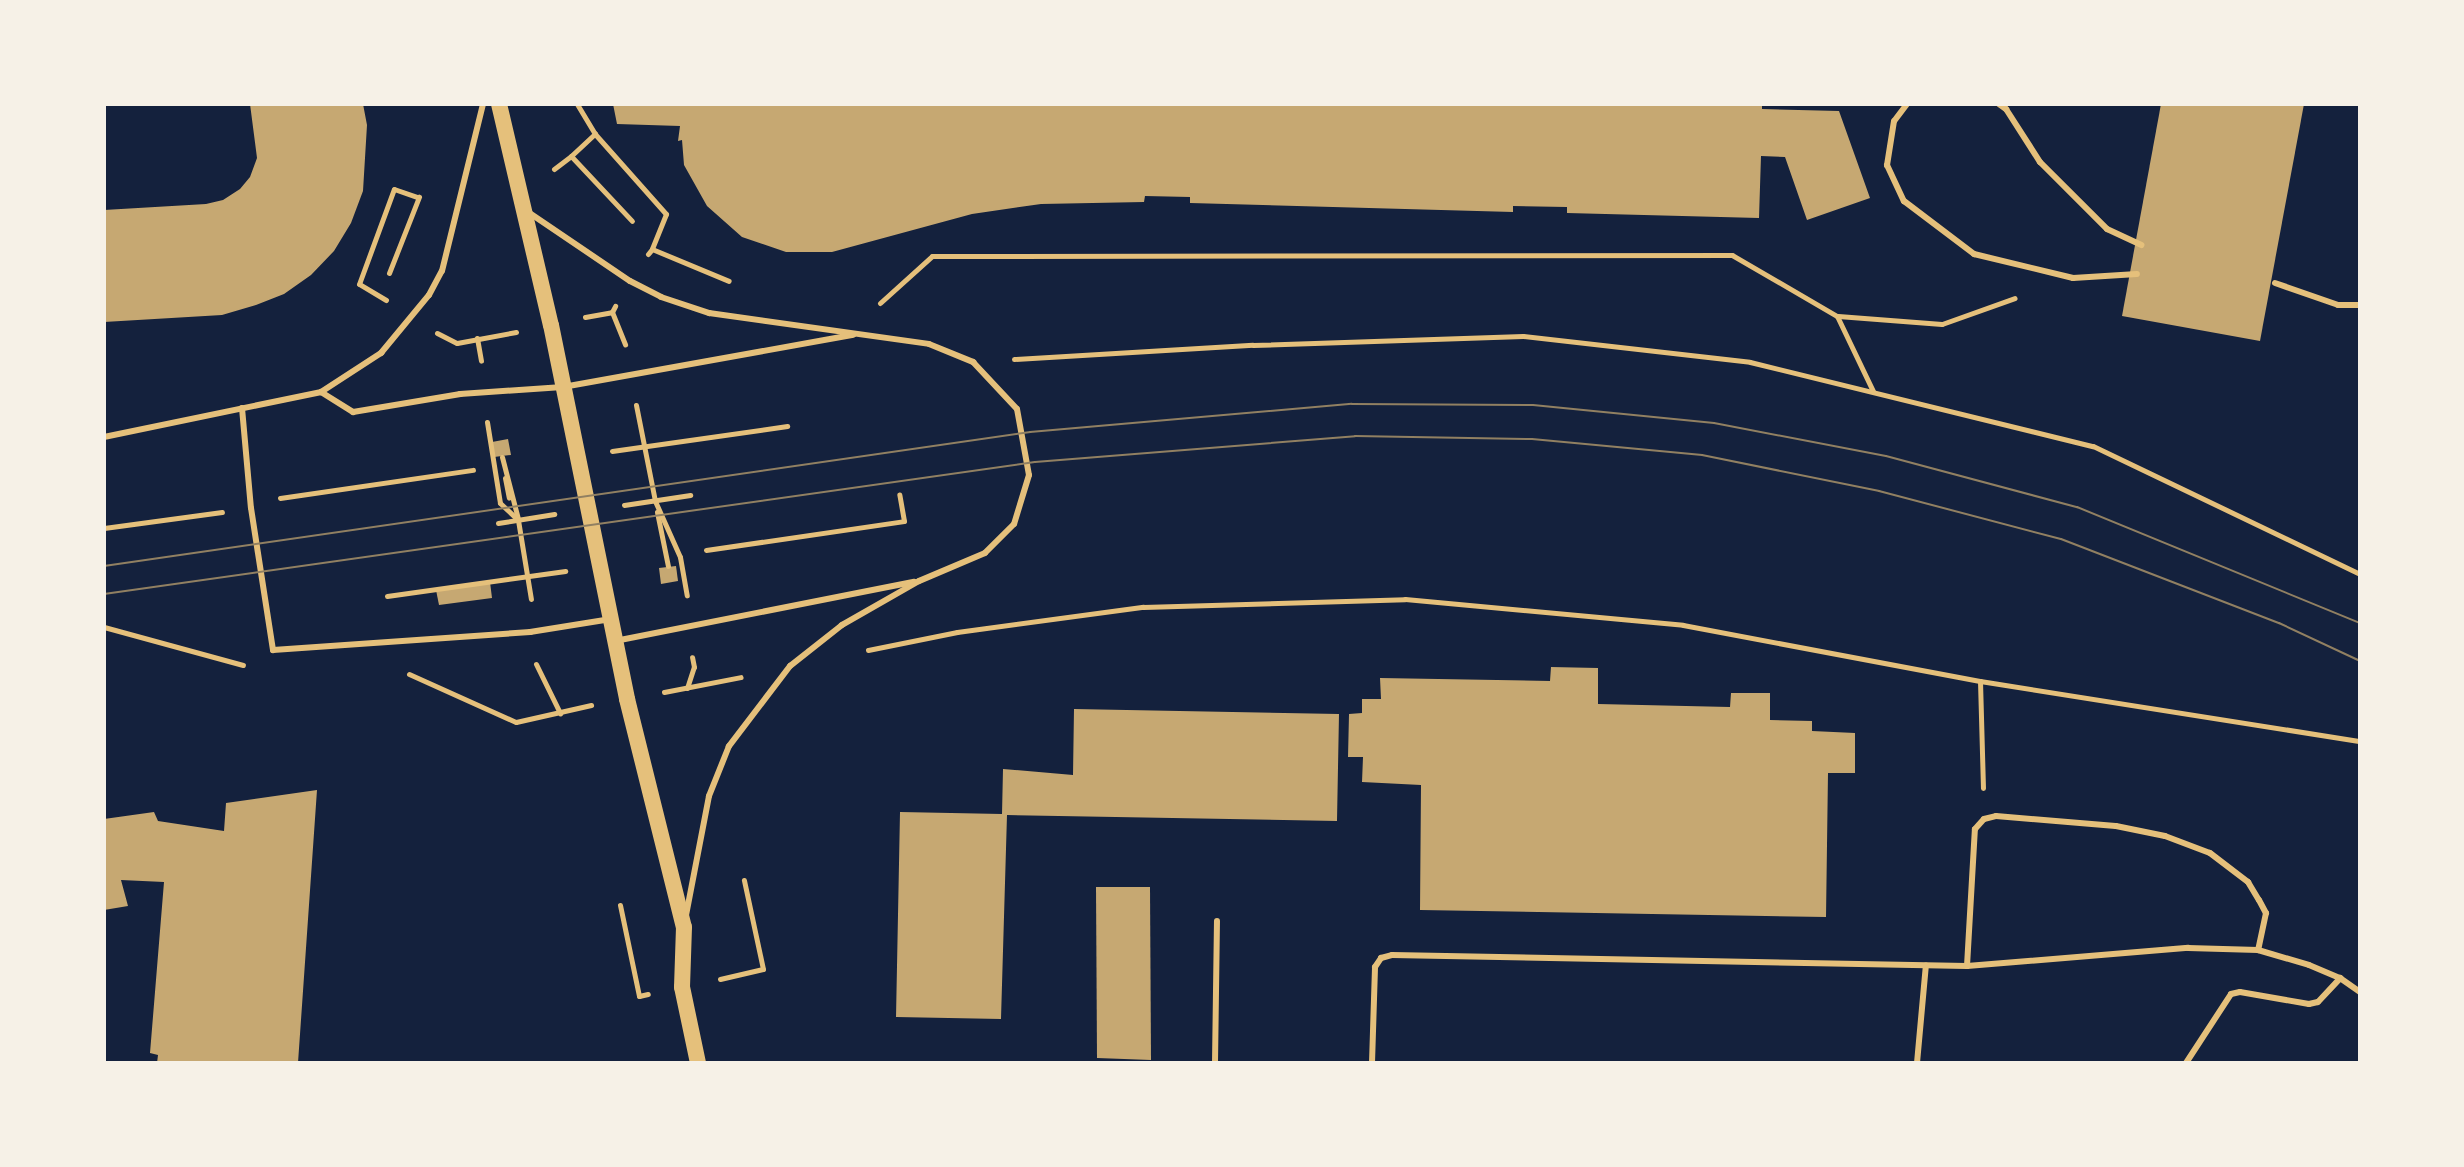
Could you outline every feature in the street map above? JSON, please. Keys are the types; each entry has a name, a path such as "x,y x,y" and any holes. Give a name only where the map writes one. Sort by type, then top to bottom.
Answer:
{"main road":[{"path":"499,104 551,325 615,641 684,927 682,987 698,1063"}],"lane":[{"path":"104,437 321,392 381,353 413,317 442,271 483,104"},
{"path":"1907,104 1894,121 1887,165 1904,201 1974,254 2073,278 2137,274"},
{"path":"1999,104 2006,109 2040,162 2107,229 2142,245"},
{"path":"522,207 630,281 661,297 709,313 929,344 973,362 1017,409 1029,475 1014,524 985,553 919,581 842,625 790,666 729,746 709,796 684,927"},
{"path":"2275,283 2338,305 2360,305"},
{"path":"321,392 353,412 487,391 563,387 859,334"},
{"path":"242,408 251,508 273,650 386,639 530,632 611,619"},
{"path":"615,641 919,581"},
{"path":"1967,966 1975,829 1983,820 2011,816 2116,826 2165,836 2210,853 2248,882 2266,913 2258,950"},
{"path":"1215,1063 1217,921"},
{"path":"1372,1063 1375,967 1381,958 1392,955 1967,966 2188,948 2258,950 2340,978 2360,992"},
{"path":"1917,1063 1926,965"},
{"path":"2186,1063 2231,994 2240,992 2309,1004 2318,1002 2340,978"}],"path":[{"path":"577,104 595,134 666,214 652,249"},
{"path":"571,156 595,134"},
{"path":"585,171 632,221"},
{"path":"417,197 394,189 359,284 457,343 612,312 630,281"},
{"path":"389,273 413,208"},
{"path":"880,303 932,256 1732,255 1837,316 1942,324 2073,278"},
{"path":"1837,316 1873,392"},
{"path":"973,362 1253,345 1523,336 1750,362 2093,446 2360,574"},
{"path":"630,375 666,559"},
{"path":"487,391 487,422 500,503 518,520"},
{"path":"615,451 787,426"},
{"path":"509,498 502,457 532,592 530,632 538,675 560,713"},
{"path":"276,499 473,471 420,480"},
{"path":"706,550 904,521 899,494"},
{"path":"670,499 690,495"},
{"path":"655,501 680,557 687,591 685,627"},
{"path":"104,528 251,508"},
{"path":"498,523 518,520"},
{"path":"660,528 668,566"},
{"path":"715,546 768,538"},
{"path":"387,596 558,572"},
{"path":"957,632 1143,607 1405,599 1683,625 1980,681 2360,741"},
{"path":"104,627 254,668"},
{"path":"398,670 470,698 516,722"},
{"path":"1980,681 1983,820"},
{"path":"744,880 758,948"},
{"path":"620,905 635,972"}],"building":[{"path":"250,104 363,104 367,125 363,191 351,223 334,251 311,275 284,294 256,305 222,315 104,322 104,210 206,204 223,200 240,189 250,177 257,158"},
{"path":"613,104 1762,104 1762,109 1839,111 1870,198 1807,220 1785,157 1761,156 1759,218 1567,213 1567,207 1513,206 1513,212 1190,203 1190,197 1145,196 1144,202 1041,204 972,214 832,252 786,252 742,237 707,206 684,165 682,140 678,141 680,126 617,124"},
{"path":"2161,104 2304,104 2260,341 2122,316"},
{"path":"508,439 511,455 494,457 492,442"},
{"path":"676,566 678,581 661,584 659,568"},
{"path":"490,582 492,598 439,605 436,590"},
{"path":"1551,667 1598,668 1598,704 1730,707 1731,693 1770,693 1770,720 1812,721 1812,731 1855,733 1855,773 1828,773 1826,917 1420,910 1421,785 1362,782 1363,757 1348,757 1349,714 1362,713 1362,699 1381,699 1380,678 1550,681"},
{"path":"1074,709 1339,714 1337,821 1007,815 1001,1019 896,1017 900,812 1002,814 1003,769 1073,775"},
{"path":"317,790 298,1063 157,1063 158,1055 150,1053 164,882 121,880 128,906 104,910 104,819 154,812 158,821 224,831 226,803"},
{"path":"1096,887 1150,887 1151,1060 1097,1058"}],"tram line":[{"path":"104,566 1030,432 1352,404 1533,405 1714,423 1886,456 2077,507 2360,623"},
{"path":"104,594 1035,462 1355,436 1532,439 1702,455 1879,491 2061,539 2279,623 2360,661"}]}
